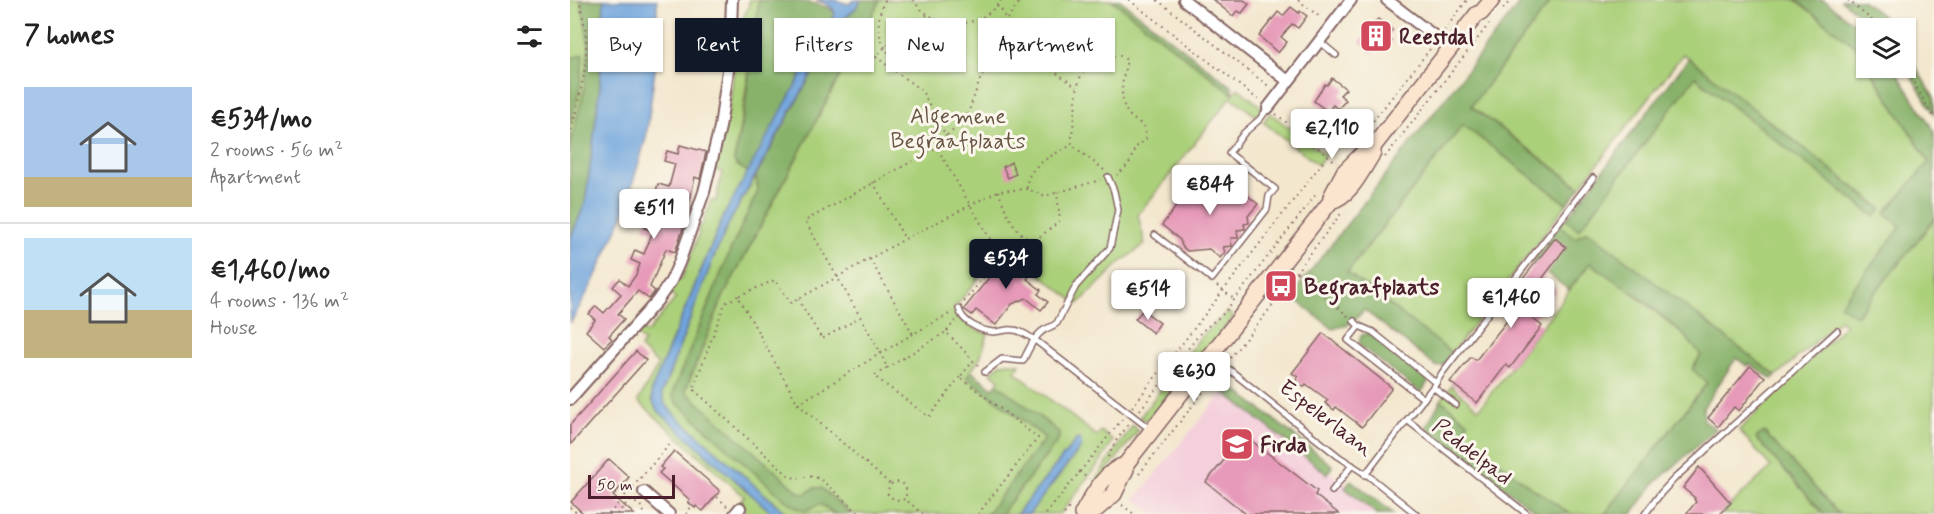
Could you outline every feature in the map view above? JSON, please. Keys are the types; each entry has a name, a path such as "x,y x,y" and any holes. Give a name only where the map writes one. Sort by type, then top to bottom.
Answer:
{"main road":[{"path":"1480,7 1481,13 1492,0"},
{"path":"1071,511 1121,465 1125,465 1331,201 1336,200 1360,176 1373,153 1373,147 1444,44 1480,7"},
{"path":"1091,514 1114,494 1126,469 1125,465"}],"street":[{"path":"570,399 662,295 680,263 704,192 720,127 730,56 732,0"},
{"path":"1184,0 1288,81"},
{"path":"1268,108 1351,0"},
{"path":"1392,2 1444,44"},
{"path":"644,492 669,514"}],"lane":[{"path":"1319,41 1336,55"},
{"path":"1155,235 1212,279 1267,209 1269,196 1275,189 1228,153 1268,108"},
{"path":"986,372 1002,359 1023,361 1043,331 1056,324 1076,286 1110,248 1118,210 1108,177"},
{"path":"1456,405 1435,385 1442,373 1593,178"},
{"path":"959,312 980,329 994,332 1014,330 1035,340 1152,431"},
{"name":"Peddelpad","path":"1354,321 1359,326 1373,332 1435,385 1407,420 1527,514"},
{"path":"1359,326 1348,340 1424,399"},
{"path":"1645,514 1676,478 1837,331"},
{"name":"Espelerlaan","path":"1211,355 1416,514"},
{"path":"1168,359 1192,379"},
{"path":"1365,475 1407,420"},
{"path":"1332,491 1352,465"}],"path":[{"path":"570,136 580,98 586,57 586,35 579,0"},
{"path":"885,0 879,16 880,33 886,50"},
{"path":"913,0 927,15 934,18"},
{"path":"966,23 987,15 1001,0"},
{"path":"1008,18 1022,0"},
{"path":"1046,514 1328,158 1268,108 1129,0"},
{"path":"1157,0 1268,86"},
{"path":"1298,0 1320,17"},
{"path":"1357,142 1444,44 1467,0"},
{"path":"1848,0 1869,18"},
{"path":"997,6 1005,18"},
{"path":"1185,22 1195,8"},
{"path":"927,15 884,48 876,57 922,91 946,136"},
{"path":"860,514 819,478 808,476 797,479 788,475 693,389 725,303 775,280 791,303 998,190 1027,189 1045,196 1119,173 1129,164 1135,148 1146,139 1147,135 1145,128 1131,117 1124,102 1122,87 1126,60 1123,56 1099,60 1089,65 1081,73 1077,87 1072,145"},
{"path":"946,332 972,357 974,362 929,417 874,376 946,332 1000,256 937,148 939,140 965,122 985,72"},
{"path":"1054,72 1077,87"},
{"path":"1911,78 1934,118"},
{"path":"1072,145 1104,170 1108,177"},
{"path":"1027,189 1026,181 1029,174 1038,165 1072,145"},
{"path":"887,368 881,353 806,221 937,148"},
{"path":"1335,170 1340,165"},
{"path":"873,182 905,239"},
{"path":"1107,459 1116,441 1201,332 1220,317 1235,300 1321,188"},
{"path":"998,190 1010,219 1022,237 1033,242 1060,220 1057,192"},
{"path":"870,259 913,334"},
{"path":"1296,272 1354,321"},
{"path":"1213,283 1235,300"},
{"path":"738,296 798,404 890,484"},
{"path":"798,299 822,339 860,317"},
{"path":"798,404 913,334 959,312"},
{"path":"1136,477 1219,372"},
{"path":"960,377 1038,438 978,514"},
{"path":"609,514 671,443"},
{"path":"1079,471 1088,479"},
{"path":"896,481 906,486 905,499 899,501 892,499 887,493 890,484 896,481"},
{"path":"717,497 736,511"},
{"path":"905,499 923,514"},
{"path":"612,500 617,504"},
{"path":"617,514 631,501 640,505 645,514"},
{"path":"1117,501 1134,514"},
{"path":"686,514 692,506"},
{"path":"570,507 578,514"}],"shaded area":[{"name":"Firda","path":"1225,389 1383,514 1154,514 1135,499"}],"green space":[{"path":"570,0 603,0 600,18 588,18 588,72 590,72 570,190"},
{"path":"581,0 604,0 603,18 588,18 588,40"},
{"path":"749,0 759,0 757,18 743,18 749,6"},
{"path":"759,0 813,3 831,9 835,14 833,18 774,18 774,72 803,72 748,172 734,161 749,72 762,72 762,18 757,18"},
{"path":"861,0 880,0 870,18 845,18"},
{"name":"Algemene Begraafplaats","path":"880,0 1112,0 1233,94 1238,88 1263,108 1256,116 1231,97 1138,215 1145,244 1121,262 1078,304 1004,247 955,307 960,317 968,325 988,334 980,358 967,377 1045,438 987,514 851,514 821,488 814,488 805,494 800,493 685,392 723,297 842,72 874,72 874,18 870,18"},
{"path":"1112,0 1120,0 1232,87 1233,94"},
{"path":"1522,0 1552,0 1471,106 1580,188 1567,204 1463,125 1347,272 1452,353 1444,365 1437,367 1364,310 1352,323 1333,329 1291,296"},
{"path":"1552,0 1796,0 1855,46 1856,78 1875,78 1929,162 1885,213 1901,227 1856,316 1934,220 1934,514 1839,514 1764,432 1756,438 1824,514 1721,514 1771,467 1739,430 1845,325 1840,320 1776,376 1588,232 1575,238 1559,225 1566,219 1579,229 1695,77 1874,216 1881,208 1683,54 1580,187 1471,106"},
{"path":"1796,0 1824,0 1856,25 1856,48"},
{"path":"1841,0 1862,0 1885,18 1864,18"},
{"path":"583,54 580,88 570,125 570,59"},
{"path":"588,55 588,72 601,72 600,85 585,204 570,239 570,146 584,90"},
{"path":"1689,58 1881,209 1875,217 1695,77 1579,230 1566,219"},
{"path":"1916,68 1934,97 1934,114 1912,78 1916,78"},
{"path":"733,72 749,72 734,160 737,165 748,172 717,231 652,389 652,399 657,410 773,514 742,514 746,509 739,503 744,496 638,401 658,365 640,348 644,342 635,333 640,327 647,333 676,298 669,293 677,280 682,278 699,234 697,228 702,226 711,200 716,201 722,172 714,170 730,104"},
{"path":"813,72 842,72 723,297 685,391 800,493 805,494 814,488 821,488 851,514 834,514 821,505 805,511 785,500 676,402 673,396 731,249 758,191 756,176"},
{"path":"1875,78 1900,78 1934,131 1934,220 1856,316 1840,305 1901,227 1885,213 1929,162"},
{"path":"1270,113 1325,155 1318,165 1263,122"},
{"path":"1463,125 1567,204 1452,353 1347,273"},
{"path":"756,176 758,191 731,249 674,389 785,500 823,505 834,514 787,514 673,413 665,404 662,393 713,259 729,223"},
{"path":"1559,225 1575,238 1588,231 1776,376 1772,379 1750,364 1747,366 1736,358 1703,408 1704,421 1716,429 1654,484 1632,514 1605,514 1707,383 1692,369 1701,355 1684,335 1647,303 1590,263 1569,290 1531,261"},
{"path":"1590,263 1626,288 1697,348 1701,355 1707,383 1605,514 1571,514 1529,486 1467,436 1464,432 1468,422 1441,400 1452,385 1479,409"},
{"path":"1228,312 1233,317 1184,379 1146,421 1140,417 1199,339"},
{"path":"1366,333 1371,334 1425,377 1428,382 1421,393 1362,347 1359,342 1361,336"},
{"path":"1000,364 1020,364 1015,372 1097,436 1101,431 1113,441 1060,514 1029,514 1081,447 1079,439 1017,514 1001,514 1056,443 1054,428 997,384 999,380 991,373"},
{"path":"971,371 993,388 997,384 1059,432 1056,443 1001,514 987,514 1045,438 967,377"},
{"path":"1226,382 1333,466 1327,474 1220,389"},
{"path":"1441,400 1468,422 1464,432 1467,436 1529,486 1571,514 1540,514 1463,458 1426,427"},
{"path":"1133,425 1138,431 1099,481 1097,477"},
{"path":"1764,432 1839,514 1824,514 1756,438"},
{"path":"1351,480 1394,514 1377,514 1345,488"}],"water":[{"path":"604,0 657,0 657,18 603,18"},
{"path":"816,0 836,0 848,4 861,0 845,18 833,18 834,11 825,3"},
{"path":"601,72 655,72 646,138 624,213 593,282 570,324 570,239 585,204"},
{"path":"803,72 813,72 729,223 662,393 665,404 673,413 787,514 773,514 657,410 653,402 652,389 725,213"},
{"path":"1079,439 1081,447 1029,514 1017,514 1076,440"}],"building":[{"path":"1213,0 1244,0 1249,4 1242,13 1237,11 1233,16"},
{"path":"1291,7 1307,16 1298,28 1292,24 1281,37 1287,42 1278,53 1259,36 1278,12 1283,16"},
{"name":"Reestdal","path":"1378,19 1392,30 1386,37 1392,41 1384,50 1379,46 1373,53 1360,42"},
{"name":"Reestdal","path":"1332,78 1346,89 1340,95 1346,100 1338,109 1333,105 1328,112 1314,101 1325,84 1327,85"},
{"path":"680,145 706,152 700,179 695,177 685,222 675,252 666,249 650,287 655,291 649,299 638,291 618,314 624,319 609,336 612,339 604,347 586,331 595,320 589,314 596,306 604,313 621,294 613,287 616,283 620,279 628,286 636,275 640,264 631,260 635,250 644,254 653,231 644,228 647,218 665,224 673,207 664,204 666,197 655,195 658,184 669,187 675,164 664,161 667,151 678,154"},
{"path":"1011,162 1016,174 1008,178 1003,167"},
{"path":"1221,174 1258,204 1248,216 1249,223 1244,224 1245,229 1237,230 1238,238 1231,238 1232,246 1223,247 1225,252 1220,258 1209,249 1187,251 1180,240 1162,225 1199,177 1206,182 1215,181"},
{"path":"1555,238 1566,247 1542,279 1556,290 1533,319 1542,326 1510,368 1506,365 1477,403 1450,382 1471,357 1476,360 1514,312 1512,311 1519,302 1510,295"},
{"path":"1009,252 1031,269 1033,272 1027,279 1041,290 1038,294 1048,302 1041,310 1026,298 1012,304 996,325 976,310 972,315 964,309"},
{"path":"1143,310 1160,323 1153,333 1135,319"},
{"path":"1323,333 1392,388 1362,427 1336,407 1334,410 1325,403 1328,400 1306,384 1304,387 1296,380 1298,377 1292,373"},
{"path":"636,351 646,360 570,445 570,425"},
{"path":"1750,366 1765,377 1739,411 1734,407 1718,427 1708,418"},
{"path":"1244,435 1317,491 1315,495 1339,514 1246,514 1206,482"},
{"path":"674,451 720,491 703,511 688,502 690,500 659,473 663,469 660,467"},
{"path":"609,459 629,477 613,496 634,514 584,514 571,502"},
{"path":"1699,467 1731,503 1719,514 1686,514 1696,502 1695,498 1683,488"}],"place":[{"name":"Reestdal","path":"1376,36"},
{"name":"Begraafplaats","path":"1281,286"},
{"name":"Firda","path":"1237,444"}]}
